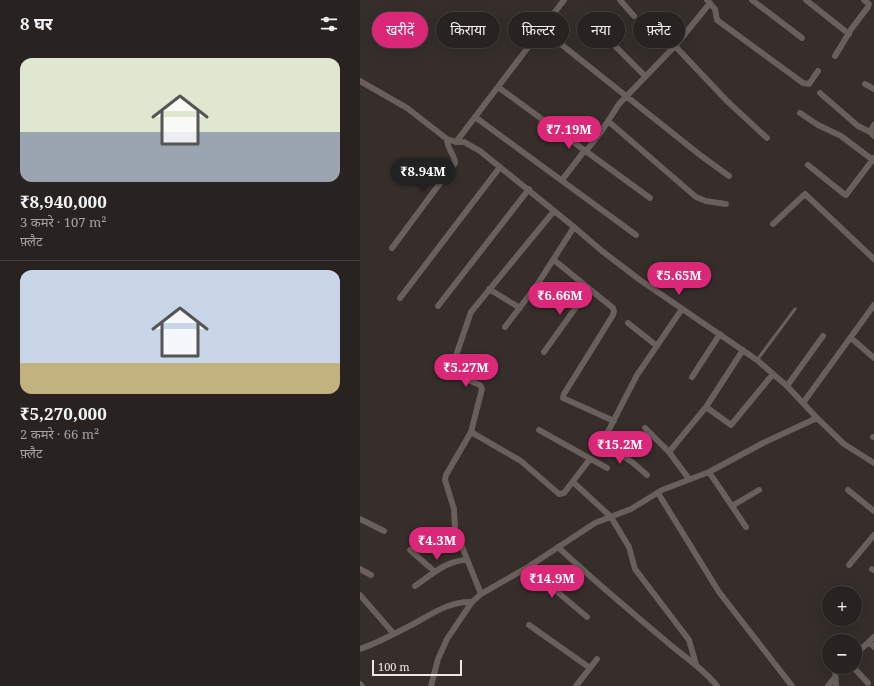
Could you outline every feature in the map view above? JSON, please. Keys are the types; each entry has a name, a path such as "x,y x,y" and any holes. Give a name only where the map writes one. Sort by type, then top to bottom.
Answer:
{"street":[{"path":"555,12 564,0"},
{"path":"620,0 633,15"},
{"path":"752,0 802,38"},
{"path":"807,0 848,34"},
{"path":"835,56 848,34 868,7 869,4 864,0"},
{"path":"685,33 709,2 715,8 717,20 803,83 808,84 818,71"},
{"path":"456,142 528,48"},
{"path":"566,48 700,155 729,176"},
{"path":"617,48 645,76"},
{"path":"562,180 586,151 616,108 673,48"},
{"path":"677,48 727,101 767,138"},
{"path":"360,81 407,108 447,139 472,144 602,251 682,309 757,360 787,386 844,444 874,463"},
{"path":"865,84 874,89"},
{"path":"498,87 650,198"},
{"path":"820,93 858,126 872,134 874,125"},
{"path":"800,113 818,125 841,136 873,159 846,195 808,164"},
{"path":"475,118 636,235"},
{"path":"608,121 696,197 706,201 726,204"},
{"path":"392,248 455,162 455,158 447,145 447,139"},
{"path":"400,298 500,166"},
{"path":"438,306 528,190"},
{"path":"773,224 805,194 874,259"},
{"path":"481,594 455,529 454,509 445,480 446,474 471,432 482,392 482,386 454,374 452,370 471,312 554,211"},
{"path":"505,327 554,260 574,227"},
{"path":"554,260 613,308 614,311 563,398 614,421"},
{"path":"490,289 520,308"},
{"path":"544,352 589,289"},
{"path":"803,403 874,305"},
{"path":"598,451 637,376 682,309"},
{"path":"628,323 657,346"},
{"path":"692,377 720,334"},
{"path":"787,386 823,336"},
{"path":"851,338 874,358"},
{"path":"669,452 706,407 743,350"},
{"path":"706,407 731,425 773,374"},
{"path":"431,686 438,659 447,639 472,602 481,594 528,567 595,523 636,507 658,493 709,472 765,442 817,418"},
{"path":"645,428 669,452 689,480"},
{"path":"539,430 607,468"},
{"path":"471,432 521,461 559,494 564,493 590,459"},
{"path":"602,443 632,462 647,475"},
{"path":"709,472 746,527"},
{"path":"573,482 611,516 629,547 635,569 688,640 696,664"},
{"path":"732,506 759,490"},
{"path":"848,490 874,511"},
{"path":"658,493 720,592 792,686"},
{"path":"360,519 384,532"},
{"path":"849,565 874,535"},
{"path":"558,547 586,573 680,653 706,672 717,686"},
{"path":"410,550 435,572"},
{"path":"415,586 454,561 467,560"},
{"path":"528,567 587,617"},
{"path":"360,569 370,575"},
{"path":"360,595 394,634"},
{"path":"360,649 394,634 448,605 461,602 472,602"},
{"path":"529,625 590,668"},
{"path":"862,648 874,637"},
{"path":"869,642 874,647"},
{"path":"576,686 597,659"},
{"path":"859,674 868,684"},
{"path":"828,686 835,677"},
{"path":"835,677 836,686"}],"lane":[{"path":"757,360 795,309"}]}
